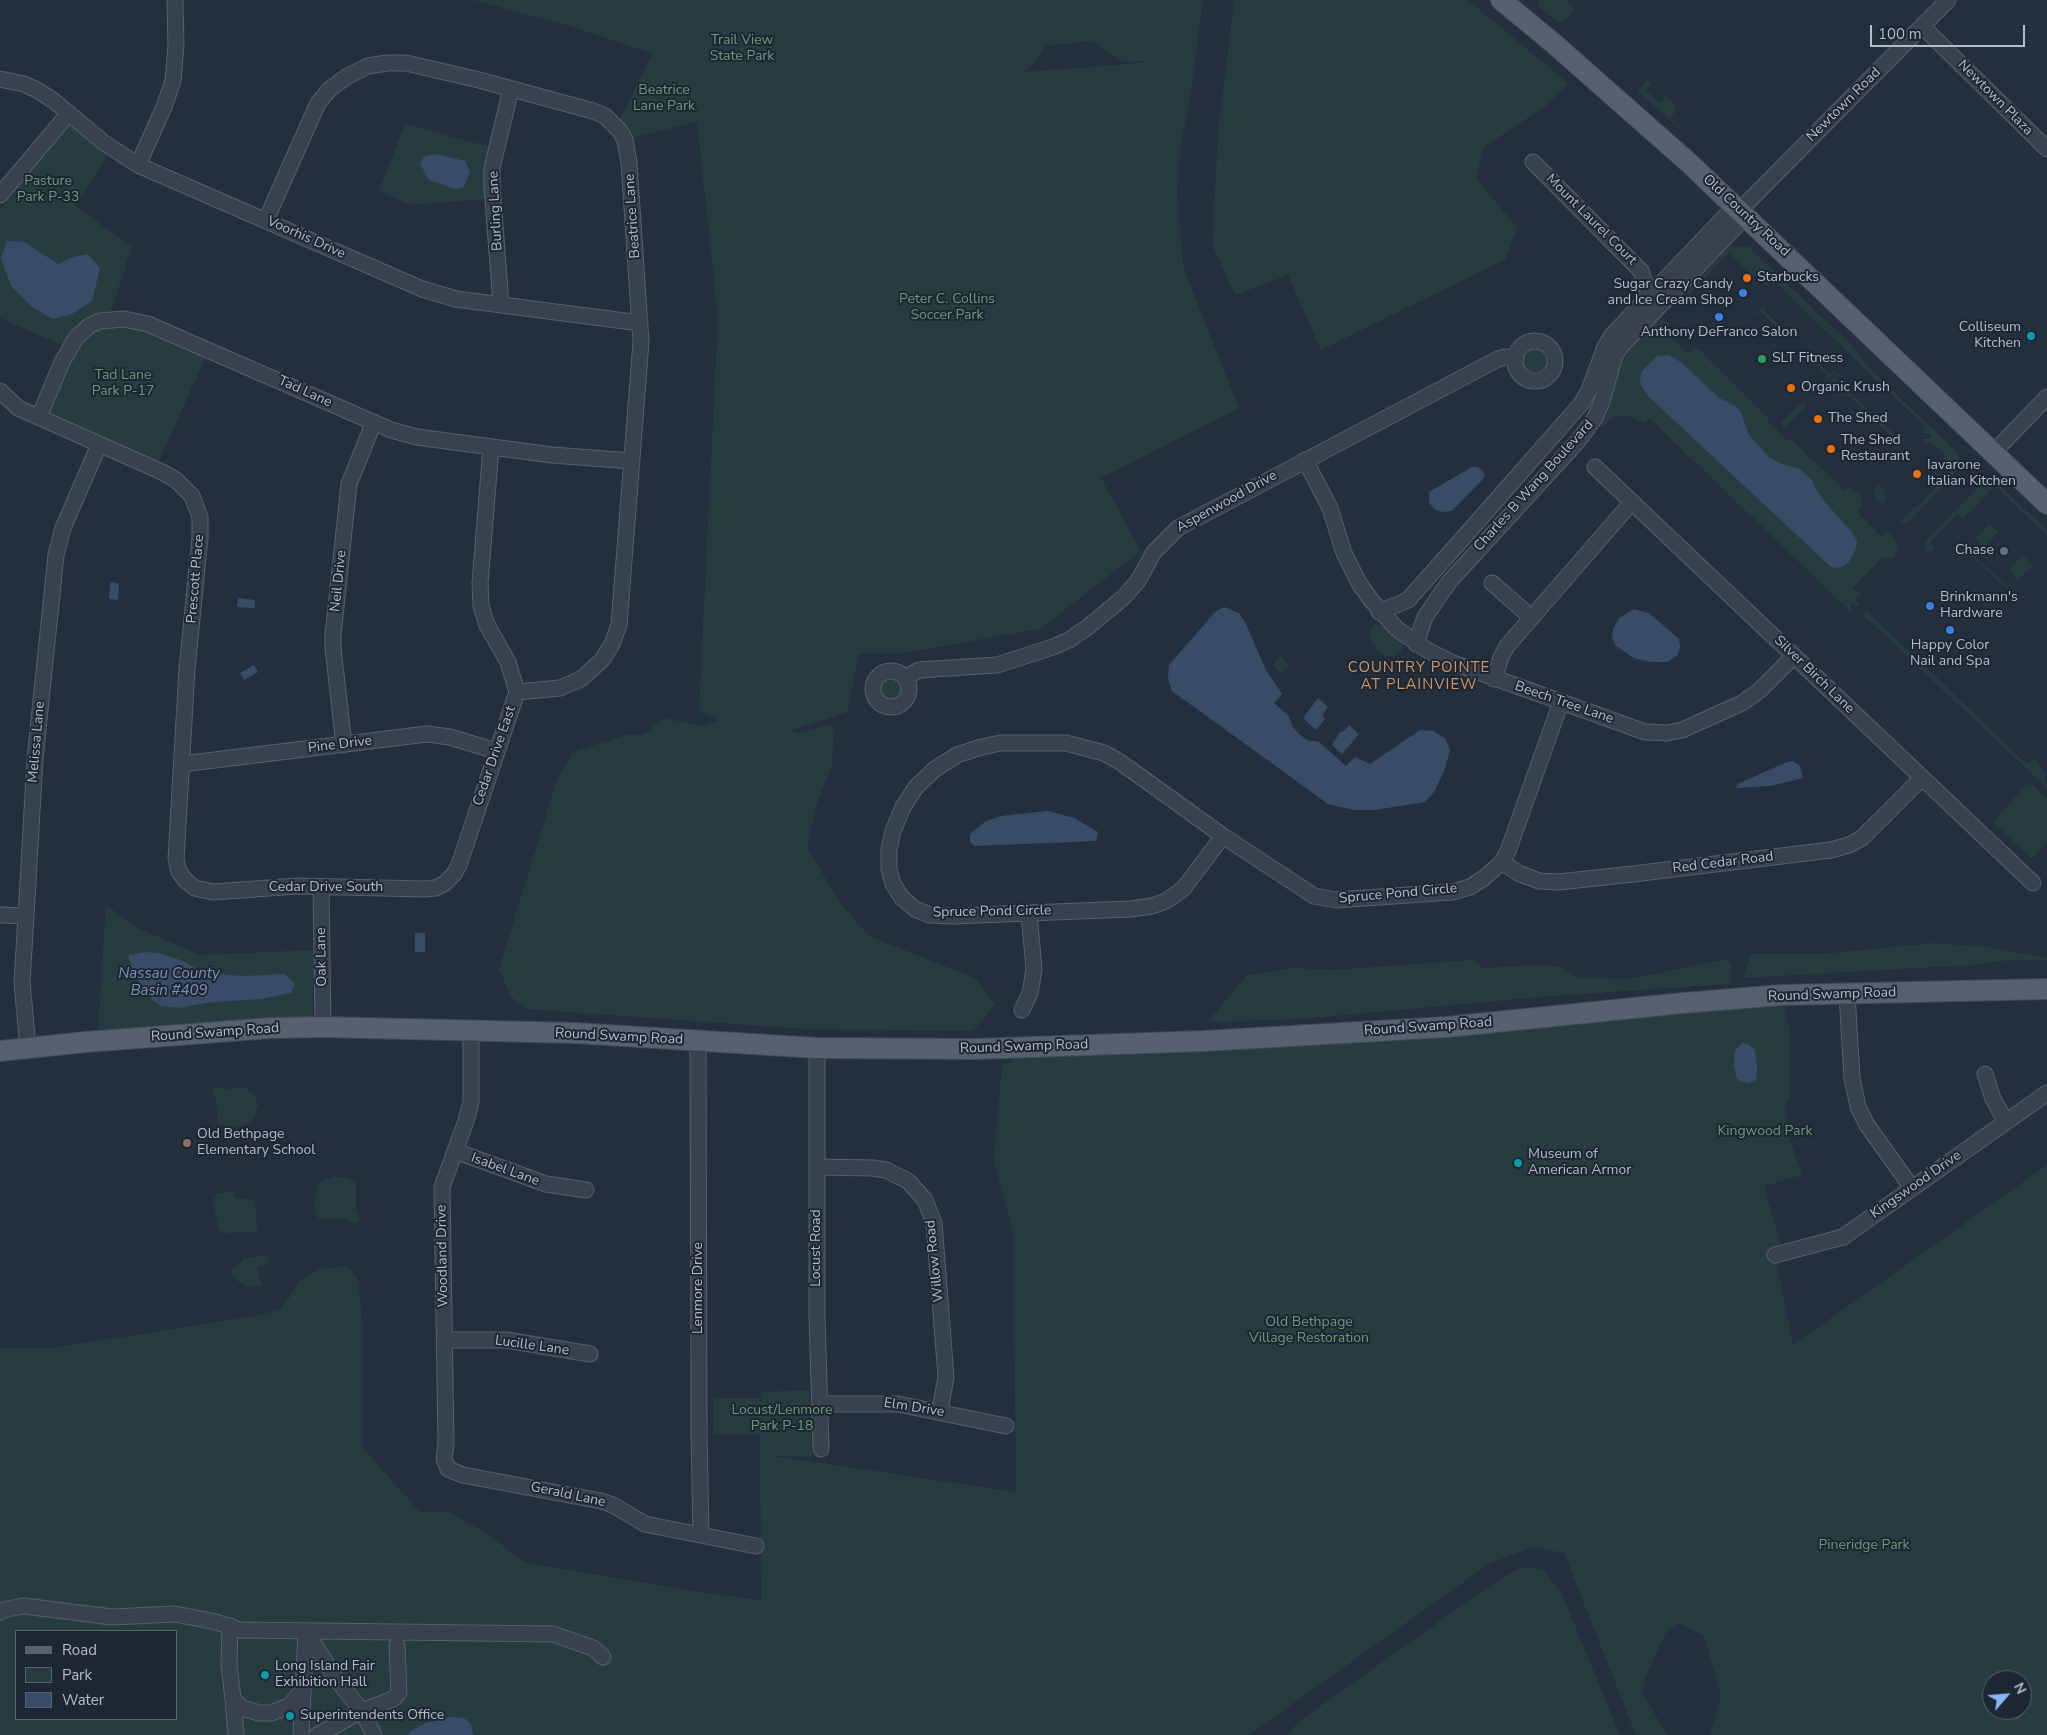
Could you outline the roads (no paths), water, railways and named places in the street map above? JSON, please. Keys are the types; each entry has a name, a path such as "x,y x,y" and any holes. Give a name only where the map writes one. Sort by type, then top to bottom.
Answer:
{"main road":[{"name":"Old Country Road","path":"1501,0 1552,42 1740,211 2047,504"},
{"name":"Round Swamp Road","path":"0,1051 271,1028 323,1027 576,1033 817,1048 975,1049 1214,1040 1447,1026 1782,995 2047,989"}],"street":[{"path":"138,165 164,106 172,80 176,45 175,0"},
{"name":"Newtown Road","path":"1740,211 1948,0"},
{"name":"Newtown Plaza","path":"1922,26 2047,149"},
{"name":"Beatrice Lane","path":"266,220 313,112 329,90 346,77 368,66 406,63 593,110 605,116 620,131 625,140 629,163 640,322 640,364 619,625 612,644 602,660 581,679 560,688 535,692 517,692"},
{"name":"Voorhis Drive","path":"0,78 24,84 37,90 69,113 107,145 138,165 422,289 456,299 640,322"},
{"name":"Burling Lane","path":"501,304 492,168 511,89"},
{"path":"0,196 69,113"},
{"name":"Mount Laurel Court","path":"1534,162 1641,271 1655,300"},
{"name":"Charles B Wang Boulevard","path":"1416,644 1425,617 1449,582 1578,441 1595,418 1602,401 1615,355 1655,300 1740,211"},
{"name":"Charles B Wang Boulevard","path":"1379,612 1408,600 1580,404 1588,390 1604,347 1621,325 1655,300"},
{"name":"Tad Lane","path":"39,417 62,362 76,338 89,326 100,321 124,319 148,324 392,430 417,437 552,455 632,461"},
{"name":"Aspenwood Drive","path":"905,678 919,670 997,665 1053,647 1068,640 1088,627 1124,597 1138,582 1154,552 1178,528 1498,359 1504,357 1516,358"},
{"name":"Prescott Place","path":"0,391 18,408 176,480 192,496 200,517 200,538 187,669 176,859 179,872 184,879"},
{"path":"1993,453 2047,397"},
{"name":"Neil Drive","path":"344,745 333,656 333,635 350,484 374,422"},
{"name":"Melissa Lane","path":"28,1048 22,982 35,760 56,555 63,528 99,445"},
{"name":"Cedar Drive East","path":"442,884 454,874 459,865 517,692 508,662 487,625 481,606 480,584 491,447"},
{"name":"Beech Tree Lane","path":"1305,460 1330,508 1350,565 1359,583 1379,612 1416,644 1446,660 1494,679 1646,732 1667,733 1682,730 1742,703 1759,691 1794,656"},
{"name":"Silver Birch Lane","path":"1595,467 2033,883"},
{"path":"1494,679 1501,656 1507,646 1632,502"},
{"path":"1492,583 1532,618"},
{"name":"Spruce Pond Circle","path":"1223,836 1183,889 1166,901 1152,906 1130,909 954,916 930,915 915,908 902,898 893,884 889,869 889,849 893,831 903,807 916,787 935,769 957,755 1000,743 1066,743 1104,753 1120,762 1223,836 1314,896 1336,900 1452,892 1470,887 1484,878 1502,862 1508,852 1561,702"},
{"name":"Pine Drive","path":"182,764 427,734 450,737 496,751"},
{"name":"Red Cedar Road","path":"1502,862 1518,873 1538,881 1559,882 1831,850 1849,845 1862,838 1922,778"},
{"name":"Cedar Drive South","path":"184,879 195,888 213,892 297,886 424,889 436,888 442,884"},
{"name":"Oak Lane","path":"321,887 323,1027"},
{"path":"1022,1010 1030,993 1034,969 1029,913"},
{"path":"0,915 26,916"},
{"path":"1847,994 1852,1078 1858,1107 1867,1125 1912,1188"},
{"name":"Woodland Drive","path":"463,1475 448,1469 444,1459 446,1444 442,1187 466,1122 470,1102 471,1031"},
{"name":"Lenmore Drive","path":"698,1041 699,1425 702,1534"},
{"name":"Locust Road","path":"817,1048 817,1316 822,1449"},
{"path":"1985,1074 1994,1099 2006,1122"},
{"name":"Kingswood Drive","path":"1775,1255 1843,1237 2047,1093"},
{"name":"Isabel Lane","path":"455,1151 546,1184 586,1190"},
{"name":"Willow Road","path":"817,1167 873,1168 893,1172 908,1181 925,1200 934,1223 946,1377 940,1411"},
{"name":"Lucille Lane","path":"445,1340 506,1340 590,1354"},
{"name":"Elm Drive","path":"820,1404 882,1402 940,1411 1006,1426"},
{"name":"Gerald Lane","path":"463,1475 601,1501 613,1505 646,1524 756,1546"},
{"path":"0,1612 24,1606 112,1617 175,1614 240,1630 553,1634 594,1648 602,1657"},
{"path":"230,1626 229,1665 236,1735"},
{"path":"301,1735 306,1631"},
{"path":"306,1631 336,1679 362,1712 374,1735"},
{"path":"317,1735 362,1712 393,1699 399,1693 397,1644"},
{"path":"233,1699 242,1708 259,1713 271,1713 289,1706 302,1691"}],"water":[{"path":"436,154 465,161 470,173 463,188 453,189 428,179 420,163 425,156"},
{"path":"7,241 24,242 58,264 73,257 88,254 100,268 92,301 72,314 53,319 32,307 11,286 1,258"},
{"path":"1669,355 1682,363 1719,398 1735,406 1742,413 1750,436 1769,457 1782,464 1800,469 1813,481 1815,488 1824,501 1857,540 1856,549 1848,563 1840,568 1831,567 1648,396 1640,384 1641,372 1657,356"},
{"path":"1472,467 1481,469 1485,475 1482,480 1452,511 1442,512 1434,509 1429,502 1429,492"},
{"path":"110,583 119,584 118,600 109,599"},
{"path":"238,598 255,600 255,608 237,607"},
{"path":"1224,607 1239,613 1246,624 1266,670 1282,694 1274,703 1289,716 1292,726 1299,734 1307,740 1319,742 1346,766 1355,757 1370,764 1420,730 1433,731 1445,738 1450,750 1445,769 1434,792 1425,802 1375,810 1354,810 1328,804 1172,691 1168,679 1169,665 1215,612"},
{"path":"1634,609 1649,613 1679,639 1680,648 1677,656 1667,662 1650,662 1634,658 1616,646 1612,638 1613,629 1619,618"},
{"path":"254,665 258,672 244,680 240,673"},
{"path":"1318,698 1328,707 1322,715 1325,719 1316,730 1303,718"},
{"path":"1349,725 1359,734 1342,754 1332,745 1340,732 1344,731"},
{"path":"1793,761 1800,766 1803,778 1770,786 1735,788 1740,783"},
{"path":"1048,811 1074,818 1098,832 1096,841 974,846 970,842 970,834 986,821 1001,816"},
{"path":"415,933 425,933 425,952 415,952"},
{"name":"Nassau County Basin #409","path":"147,952 162,954 183,961 204,973 244,976 285,974 295,984 291,993 261,999 206,1003 180,1008 161,1006 152,1000 134,975 128,955"},
{"path":"1742,1043 1748,1044 1755,1050 1756,1080 1748,1083 1739,1081 1734,1065 1735,1051"},
{"path":"449,1717 464,1718 471,1724 473,1735 408,1735 410,1731 426,1723"}],"place":[{"name":"Starbucks","path":"1747,278"},
{"name":"Sugar Crazy Candy and Ice Cream Shop","path":"1743,293"},
{"name":"Anthony DeFranco Salon","path":"1719,317"},
{"name":"Colliseum Kitchen","path":"2031,336"},
{"name":"SLT Fitness","path":"1762,359"},
{"name":"Organic Krush","path":"1791,388"},
{"name":"The Shed","path":"1818,419"},
{"name":"The Shed Restaurant","path":"1831,449"},
{"name":"Iavarone Italian Kitchen","path":"1917,474"},
{"name":"Chase","path":"2004,551"},
{"name":"Brinkmann's Hardware","path":"1930,606"},
{"name":"Happy Color Nail and Spa","path":"1950,630"},
{"name":"Old Bethpage Elementary School","path":"187,1143"},
{"name":"Museum of American Armor","path":"1518,1163"},
{"name":"Long Island Fair Exhibition Hall","path":"265,1675"},
{"name":"Superintendents Office","path":"290,1716"}],"district":[{"name":"COUNTRY POINTE AT PLAINVIEW","path":"1419,676"}],"park label":[{"name":"Trail View State Park","path":"742,49"},
{"name":"Beatrice Lane Park","path":"664,99"},
{"name":"Pasture Park P-33","path":"48,190"},
{"name":"Peter C. Collins Soccer Park","path":"947,308"},
{"name":"Tad Lane Park P-17","path":"123,384"},
{"name":"Kingwood Park","path":"1765,1132"},
{"name":"Old Bethpage Village Restoration","path":"1309,1332"},
{"name":"Locust/Lenmore Park P-18","path":"782,1419"},
{"name":"Pineridge Park","path":"1864,1546"}]}
